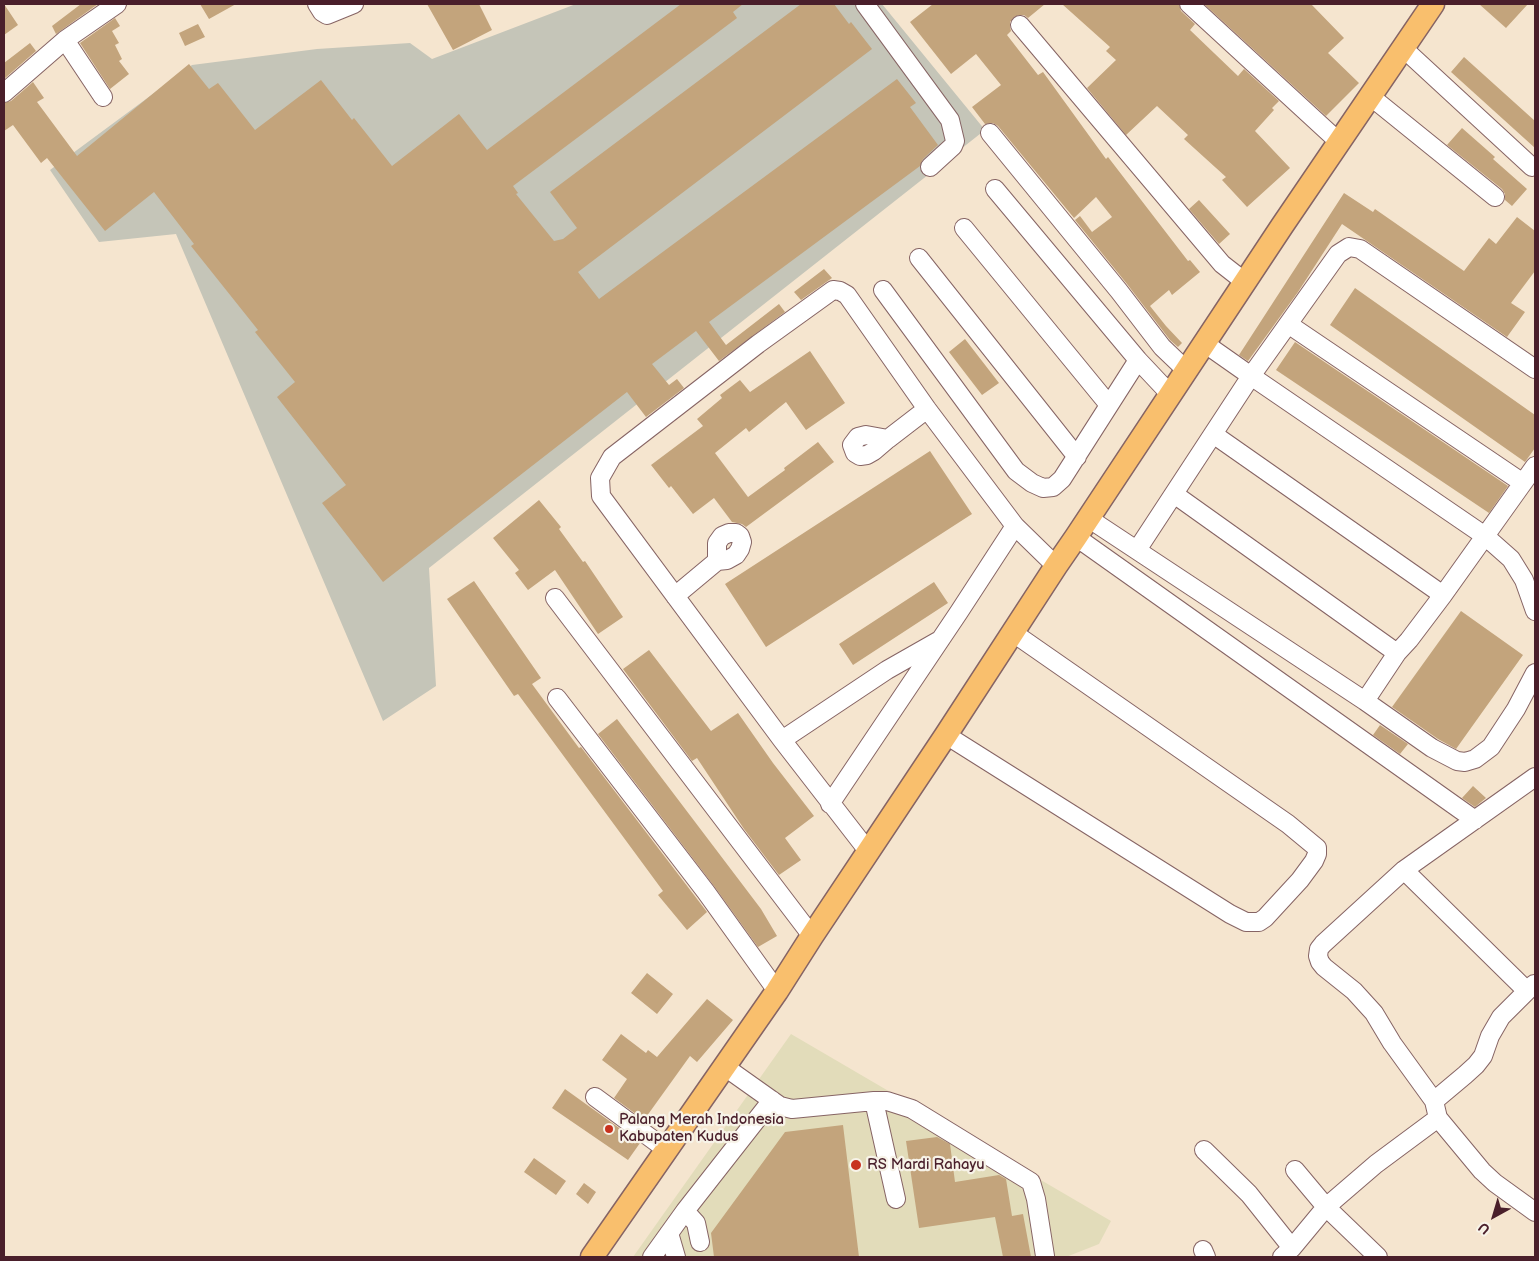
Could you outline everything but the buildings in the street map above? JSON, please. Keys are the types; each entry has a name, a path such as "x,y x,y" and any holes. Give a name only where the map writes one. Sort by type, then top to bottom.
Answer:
{"main road":[{"path":"592,1257 777,990 1170,394 1433,4"}],"street":[{"path":"4,93 65,40 118,4"},
{"path":"317,4 322,12 327,15 354,4"},
{"path":"865,4 950,120 955,141 953,146 930,167"},
{"path":"1189,4 1339,142"},
{"path":"1020,25 1222,264 1245,282"},
{"path":"65,40 103,96"},
{"path":"1403,48 1532,167"},
{"path":"1370,96 1495,197"},
{"path":"990,133 1119,291 1162,347 1186,370"},
{"path":"995,189 1138,360 1170,394"},
{"path":"964,228 1109,405"},
{"path":"1137,550 1288,324 1338,254 1349,247 1360,250 1535,369"},
{"path":"919,258 1077,457"},
{"path":"868,851 830,804 601,496 600,478 612,458 758,344 833,290 840,291 847,295 927,409 1015,526 1056,566"},
{"path":"883,290 1016,471 1032,483 1043,488 1053,487 1062,479 1138,360"},
{"path":"1288,324 1523,483"},
{"path":"1204,343 1485,536 1511,559 1524,580 1535,611"},
{"path":"888,438 927,409"},
{"path":"1213,434 1443,595"},
{"path":"1365,701 1397,654 1443,595 1535,466"},
{"path":"1174,494 1397,654"},
{"path":"1088,518 1365,701 1432,748 1457,761 1466,762 1475,759 1491,747 1516,708 1535,673"},
{"path":"830,804 1015,526"},
{"path":"1076,537 1475,820"},
{"path":"675,596 717,561"},
{"path":"555,598 812,936"},
{"path":"946,735 1230,914 1246,922 1259,922 1265,918 1300,880 1314,861 1317,854 1316,848 1288,824 1012,632"},
{"path":"782,740 887,670 941,639"},
{"path":"887,670 900,700"},
{"path":"557,698 706,892 777,990"},
{"path":"1535,777 1404,870 1323,944 1319,949 1318,956 1324,967 1354,991 1374,1013 1436,1109 1482,1171 1509,1194 1535,1212"},
{"path":"1204,1150 1249,1194 1287,1252 1326,1207 1436,1109 1476,1065 1501,1017 1531,987 1404,870"},
{"path":"725,1067 780,1106 792,1109 874,1101 887,1101 912,1109 1031,1182 1036,1199 1045,1256"},
{"path":"595,1097 667,1150"},
{"path":"652,1257 685,1211 772,1100"},
{"path":"874,1101 896,1199"},
{"path":"1295,1170 1326,1207 1378,1257"},
{"path":"685,1211 696,1223 700,1242"},
{"path":"669,1233 676,1257"}],"shaded area":[{"path":"576,4 882,4 985,130 429,568 436,686 383,721 176,234 99,242 50,170 192,65 317,49 410,43 432,59"},
{"name":"RS Mardi Rahayu","path":"791,1034 1111,1221 1099,1244 1066,1257 633,1257"}],"place":[{"name":"Palang Merah Indonesia Kabupaten Kudus","path":"609,1129"},
{"name":"RS Mardi Rahayu","path":"856,1165"}]}
